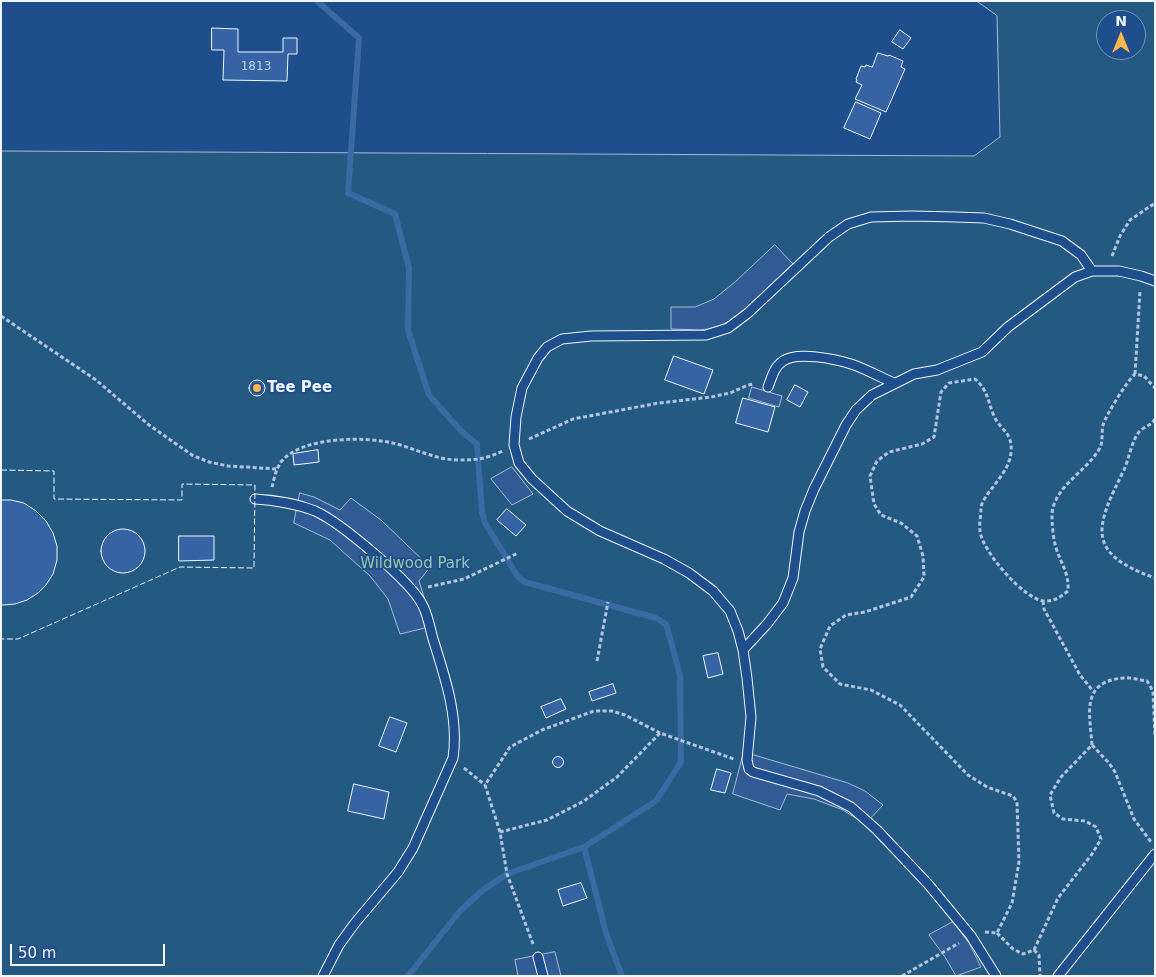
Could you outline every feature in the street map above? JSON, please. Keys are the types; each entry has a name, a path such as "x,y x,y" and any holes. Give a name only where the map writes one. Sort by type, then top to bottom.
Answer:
{"lane":[{"path":"996,976 971,936 928,884 877,830 851,807 819,791 753,772 749,769 747,764 751,717 743,650 738,630 730,611 713,591 689,573 664,559 600,531 567,511 532,479 519,463 514,445 516,417 522,388 538,358 547,346 562,339 581,337 706,334 728,328 748,312 828,237 848,224 871,217 965,217 1010,224 1062,241 1081,255 1092,271"},
{"path":"743,650 783,603 793,578 799,532 805,511 846,425 856,410 872,395 914,374 937,370 982,352 1008,327 1075,277 1092,271 1119,271 1155,281"},
{"path":"769,385 775,369 782,361 792,356 820,358 851,364 894,383"},
{"path":"255,499 268,500 315,511 348,533 377,556 422,605 441,662 450,698 456,744 453,758 413,848 398,872 339,945 323,976"},
{"path":"1058,976 1155,854"},
{"path":"538,957 544,976"}],"path":[{"path":"1106,271 1120,236 1130,220 1155,203"},
{"path":"997,933 1012,903 1019,862 1017,802 1013,796 987,787 968,775 900,705 871,690 840,684 823,667 820,649 830,626 846,615 865,612 911,597 924,577 923,556 917,536 901,523 881,515 874,504 870,476 877,460 889,452 922,444 934,436 941,392 949,383 975,380 985,388 994,418 1009,434 1011,452 1005,471 981,505 980,532 993,560 1031,596 1043,601 1056,600 1068,591 1069,578 1056,546 1052,515 1054,501 1059,492 1094,458 1102,446 1103,424 1128,380 1135,374 1141,276"},
{"path":"1,316 96,380 149,425 192,455 209,462 228,466 277,469"},
{"path":"1135,374 1144,376 1155,388"},
{"path":"514,445 573,419 659,403 711,397 730,393 748,385 769,385"},
{"path":"1155,419 1153,423 1140,431 1134,440 1130,459 1106,505 1101,530 1104,545 1120,562 1155,578"},
{"path":"268,500 277,469 286,456 320,442 370,439 395,443 434,457 484,460"},
{"path":"410,590 464,579 518,553"},
{"path":"1043,601 1044,608 1080,675 1093,691"},
{"path":"597,661 608,602"},
{"path":"1155,737 1153,691 1146,681 1123,678 1101,683 1093,691 1089,710 1092,745 1115,772 1134,819 1155,846"},
{"path":"485,785 510,747 542,730 594,711 612,711 625,715 667,735 747,764"},
{"path":"500,832 547,820 584,801 617,777 660,732"},
{"path":"902,976 950,947 983,931 997,933 1013,948 1023,954 1034,950 1058,898 1092,854 1101,839 1096,827 1085,822 1063,819 1054,812 1050,795 1061,777 1092,745"},
{"path":"453,758 485,785 500,832 507,874 538,957"},
{"path":"1034,950 1039,955 1040,976"}],"green space":[{"name":"Wildwood Park","path":"977,1 1155,1 1155,976 1,976 1,151 974,156 1000,137 997,16"}],"shaded area":[{"path":"775,245 793,264 737,317 716,328 700,330 671,329 671,307 695,307 714,299"},
{"path":"752,387 782,396 779,407 749,398"},
{"path":"512,467 533,494 512,505 491,479"},
{"path":"300,493 314,497 340,510 351,498 381,520 430,567 419,581 433,626 400,634 388,599 370,576 330,540 294,523"},
{"path":"744,752 848,783 865,791 883,805 865,824 843,810 814,799 787,794 780,810 733,794"},
{"path":"953,922 969,943 981,967 956,976 929,935"},
{"path":"555,952 561,976 518,976 515,960"}],"building":[{"path":"212,28 238,29 238,52 283,52 283,38 297,38 297,54 288,54 287,81 223,80 224,50 212,50"},
{"path":"900,30 911,38 903,49 892,42"},
{"path":"878,53 903,61 901,67 905,69 886,112 855,99 862,85 856,82 861,66 872,67"},
{"path":"856,102 881,113 870,139 844,128"},
{"path":"674,356 713,370 704,394 665,380"},
{"name":"Tee Pee","path":"254,380 260,380 265,385 263,394 254,396 249,391 249,385"},
{"path":"795,385 808,392 800,407 787,400"},
{"path":"743,398 775,407 768,432 736,423"},
{"path":"318,450 319,462 294,465 293,454"},
{"path":"1,500 24,503 36,511 46,521 53,533 57,546 57,560 53,574 46,585 27,600 3,605 1,605"},
{"path":"507,509 526,525 516,536 497,520"},
{"path":"119,529 127,529 139,535 145,551 139,567 127,573 119,573 107,567 101,555 101,547 107,535"},
{"path":"179,536 214,536 214,560 179,561"},
{"path":"718,653 723,674 708,678 703,656"},
{"path":"613,684 616,693 592,701 589,692"},
{"path":"561,699 566,709 546,718 541,707"},
{"path":"390,717 407,723 396,752 379,746"},
{"path":"556,757 560,757 563,762 562,766 556,767 553,764 553,760"},
{"path":"717,769 731,773 725,793 711,790"},
{"path":"354,784 389,792 384,819 348,811"},
{"path":"581,883 587,898 563,906 558,890"}],"waterway":[{"path":"317,1 359,38 348,193 395,214 409,268 408,330 429,395 461,431 477,444 482,512 485,523 518,577 525,582 656,618 666,624 680,675 681,762 656,801 584,847 606,933 622,976"},
{"path":"408,976 460,911 483,890 507,874 584,847"}],"fence":[{"path":"1,470 54,471 54,499 182,500 182,484 255,485 254,568 180,567 18,639 1,639"}],"place":[{"name":"Tee Pee","path":"257,388"}]}
